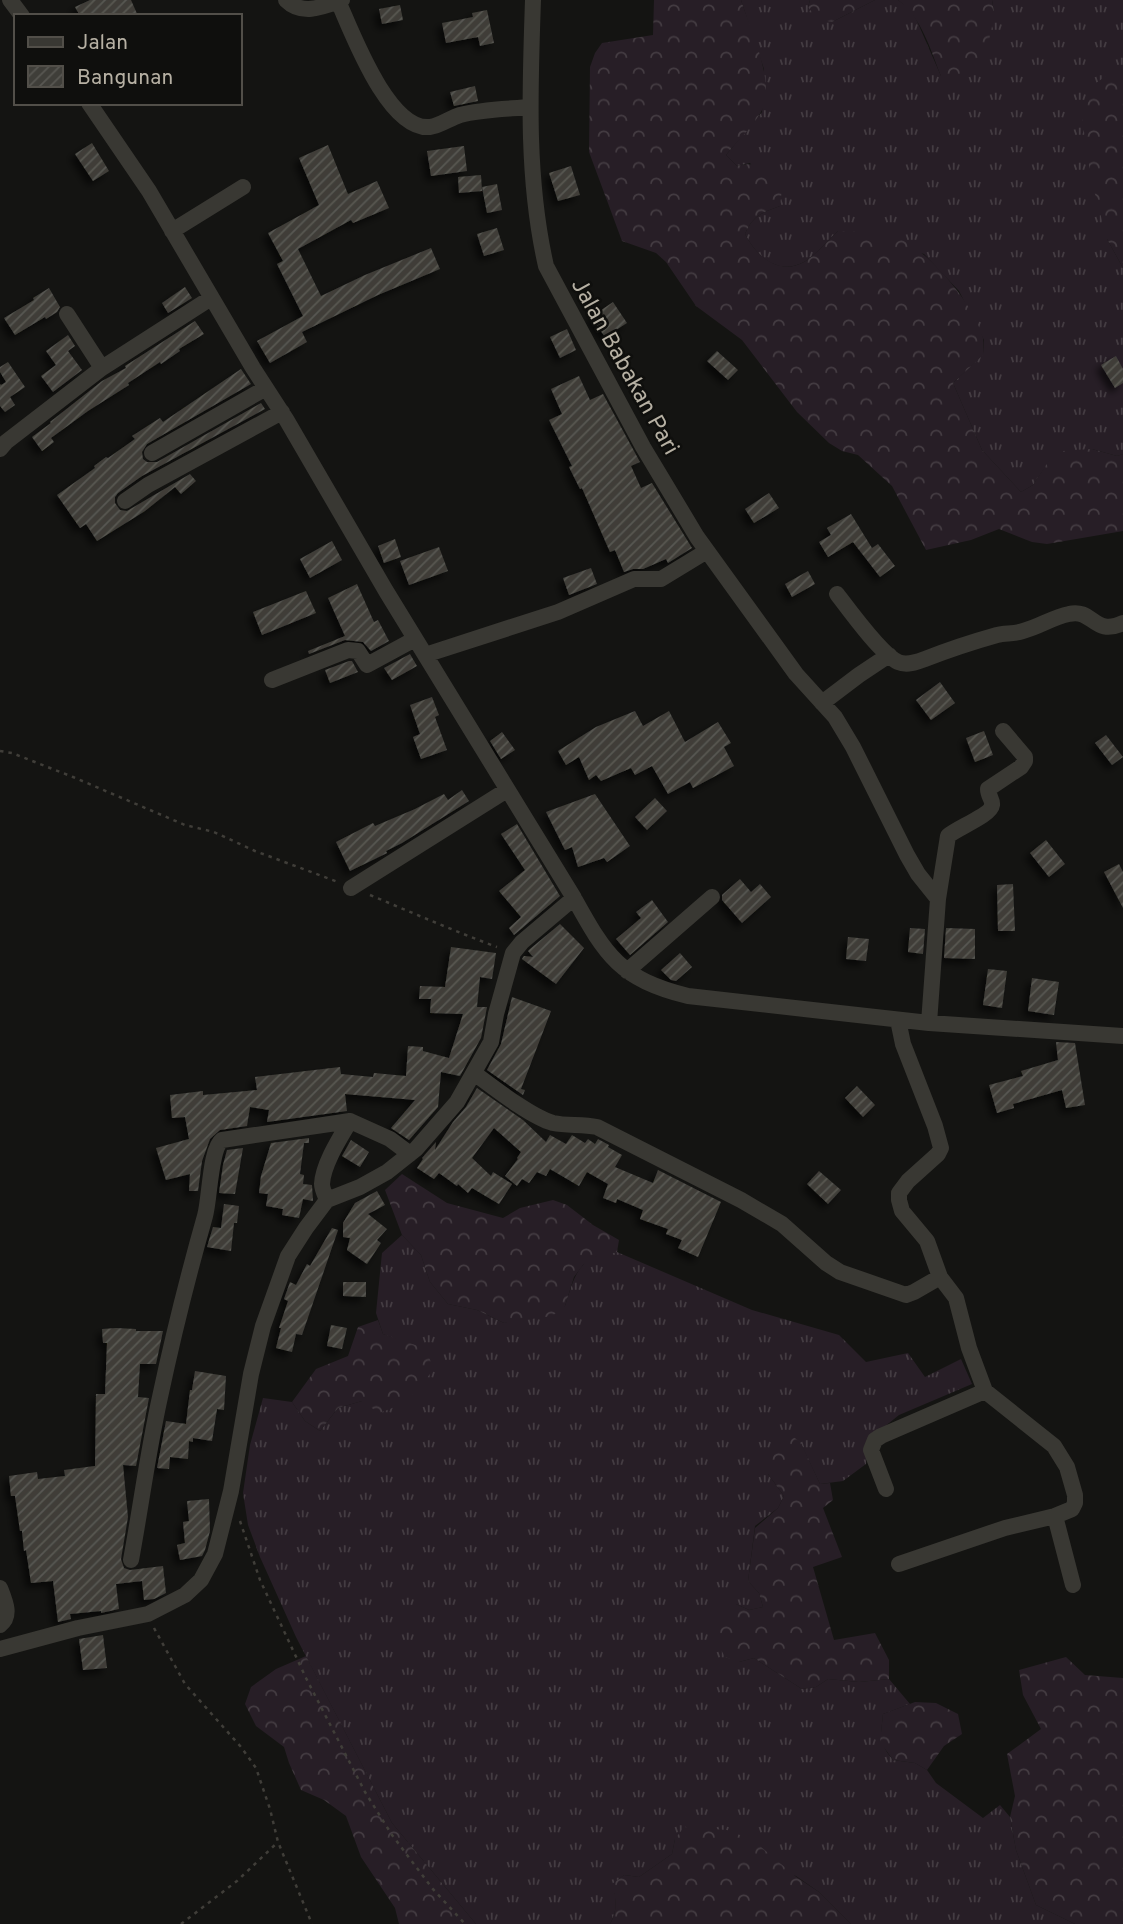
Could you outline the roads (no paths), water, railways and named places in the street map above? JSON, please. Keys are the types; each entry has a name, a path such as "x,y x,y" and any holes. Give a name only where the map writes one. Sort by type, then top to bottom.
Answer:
{"street":[{"path":"286,0 294,7 312,9 340,1 381,91 394,107 416,125 430,127 460,115 530,107"},
{"name":"Jalan Babakan Pari","path":"533,0 530,107 533,181 546,266 643,447 707,551 796,674 835,717 907,855 918,874 939,899"},
{"path":"90,105 149,191 386,591 595,935 613,959 649,984 688,996 929,1023 1123,1036"},
{"path":"172,231 243,187"},
{"path":"1,466 0,448 102,368 211,298"},
{"path":"67,314 102,368"},
{"path":"152,453 266,388"},
{"path":"125,501 148,485 282,412"},
{"path":"425,655 558,612 634,579 661,579 707,551"},
{"path":"837,594 890,655 905,664 1001,634 1018,633 1065,614 1079,612 1100,626 1109,628 1123,623"},
{"path":"272,680 348,650 358,651 366,665 415,639"},
{"path":"822,703 890,655"},
{"path":"929,1023 939,899 948,836 984,815 992,803 988,789 1021,767 1025,761 1025,757 1003,731"},
{"path":"351,888 507,790"},
{"path":"627,971 712,897"},
{"path":"0,1649 78,1628 148,1614 185,1595 201,1580 215,1554 231,1491 251,1374 263,1326 288,1256 327,1200 374,1181 387,1172 410,1154 457,1101 491,1042 513,953 574,898"},
{"path":"898,1020 903,1044 941,1148 899,1193 902,1211 927,1241 940,1277 956,1298 969,1348 985,1391 1047,1439 1060,1453 1073,1487 1075,1503 1068,1512 1005,1528 898,1564"},
{"path":"474,1073 543,1119 554,1123 597,1127 741,1199 782,1224 825,1263 840,1272 906,1295 940,1277"},
{"path":"131,1560 160,1399 209,1202 213,1156 217,1143 222,1139 350,1121 390,1139 410,1154"},
{"path":"327,1200 322,1185 326,1169 350,1121"},
{"path":"886,1489 871,1450 875,1440 985,1391"},
{"path":"1055,1516 1073,1585"},
{"path":"0,1588 7,1618 0,1625"}]}
